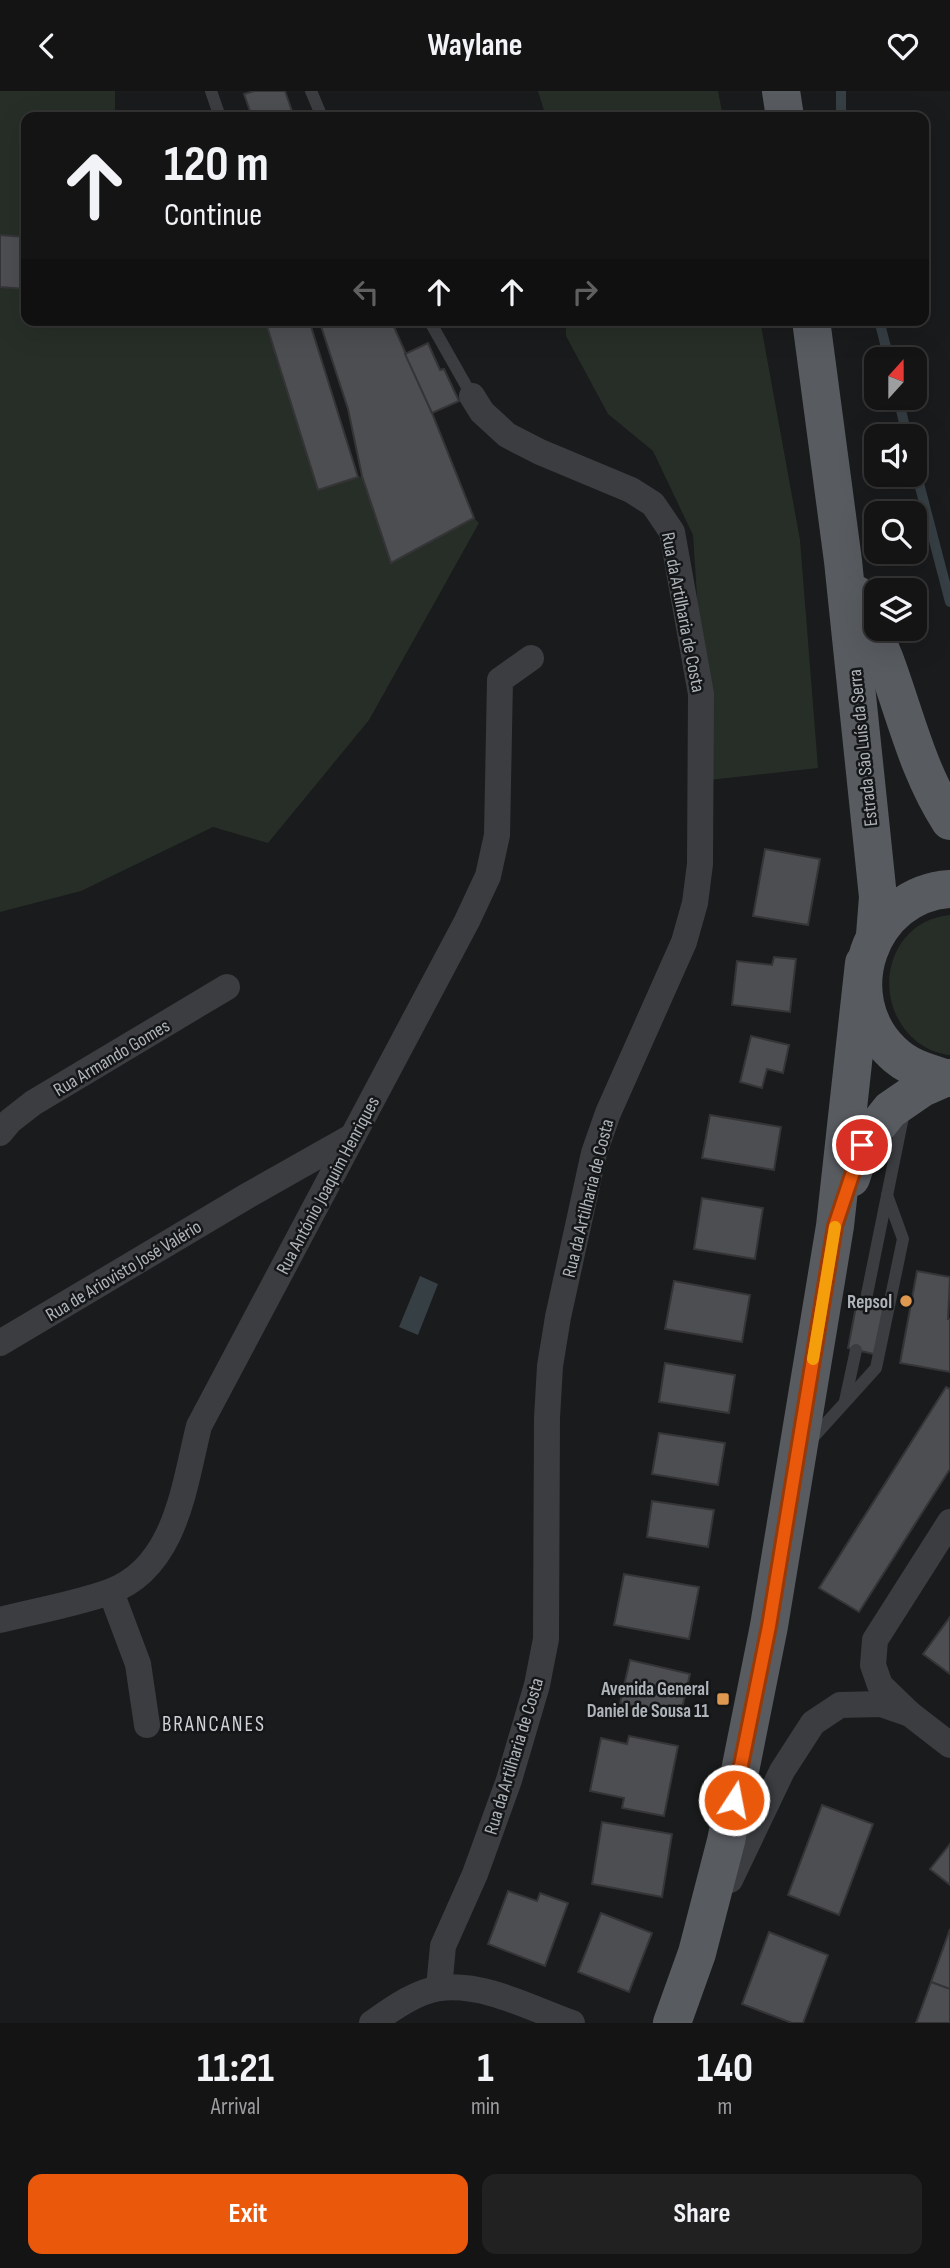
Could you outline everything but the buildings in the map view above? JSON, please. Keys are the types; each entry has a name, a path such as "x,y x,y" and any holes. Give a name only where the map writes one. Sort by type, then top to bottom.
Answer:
{"main road":[{"path":"781,91 784,112"},
{"name":"Estrada São Luís da Serra","path":"812,326 842,561 878,897 870,949"},
{"name":"Estrada São Luís da Serra","path":"842,561 884,659 934,796 950,821"},
{"path":"947,1078 911,1067 890,1051 871,1024 863,994 870,949 894,912 919,896 950,889"},
{"path":"672,2023 697,1953 731,1816 769,1626 835,1226 870,949"},
{"path":"835,1226 862,1145 890,1109 922,1088 947,1078"}],"street":[{"name":"Rua da Artilharia de Costa","path":"439,1988 443,1946 475,1874 509,1780 542,1662 546,1639 547,1418 550,1366 594,1153 608,1113 684,942 695,903 700,864 701,694 672,532 653,504 631,489 540,452 507,435 482,412 472,395"},
{"name":"Rua António Joaquim Henriques","path":"0,1620 111,1592 141,1574 163,1548 177,1513 199,1426 467,921 488,876 497,835 500,680 531,658"},
{"name":"Rua Armando Gomes","path":"0,1133 10,1121 33,1103 227,987"},
{"name":"Rua de Ariovisto José Valério","path":"0,1343 353,1136"},
{"path":"950,1522 875,1640 873,1665 880,1685 909,1714 950,1745"},
{"path":"111,1592 138,1664 147,1725"},
{"path":"697,1953 782,1771 813,1723 840,1705 881,1704 909,1714"},
{"path":"372,2023 401,2003 439,1988 481,1990 572,2023"}],"lane":[{"path":"211,91 218,112"},
{"path":"311,91 320,112"},
{"path":"432,326 472,395"},
{"path":"865,1304 907,1098"},
{"path":"798,1454 876,1368 903,1239 887,1195"},
{"path":"844,1404 856,1350"}],"shaded area":[{"path":"0,91 115,91 115,112 21,112 21,237 0,235"},
{"path":"538,91 718,91 722,112 544,112"},
{"path":"0,287 21,289 21,326 267,326 318,489 362,476 391,563 474,518 479,523 369,720 268,843 213,827 81,891 0,912"},
{"path":"566,326 761,326 800,540 818,768 709,780 693,535 653,451 608,414 566,336"},
{"path":"950,915 950,1055 931,1050 915,1040 901,1023 892,1004 889,984 899,947 911,931 929,920"},
{"path":"420,1276 438,1284 418,1335 399,1327"}],"waterway":[{"path":"841,91 841,112"},
{"path":"881,326 886,347"},
{"path":"901,410 904,424"},
{"path":"920,487 950,602"}],"slow traffic":[{"path":"813,1359 835,1227"}],"place":[{"name":"Repsol","path":"906,1301"},
{"name":"Avenida General Daniel de Sousa 11","path":"723,1699"}],"district":[{"name":"BRANCANES","path":"214,1724"}],"route":[{"path":"734,1800 769,1626 835,1226 862,1145"}]}
